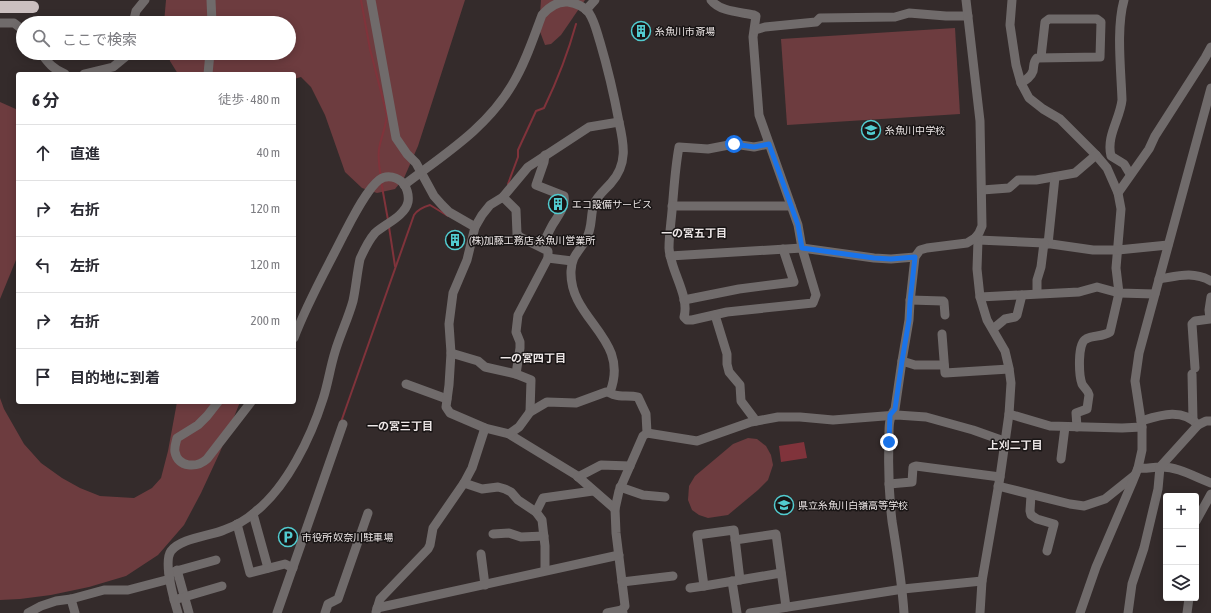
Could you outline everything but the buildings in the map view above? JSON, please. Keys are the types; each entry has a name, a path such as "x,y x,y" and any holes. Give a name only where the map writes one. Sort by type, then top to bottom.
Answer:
{"highway":[{"path":"0,7 33,7"}],"street":[{"path":"135,16 136,11 145,0"},
{"path":"211,0 212,16"},
{"path":"371,0 396,138 407,154 416,163 434,196 449,212 475,227"},
{"path":"586,10 594,0"},
{"path":"711,0 714,5 756,16 757,19 753,37 759,115 798,225 802,248 816,295 813,302 727,312 687,320 684,317 686,309 669,249 675,166 679,147 708,149 734,144 754,147 769,144"},
{"path":"1012,0 1010,24 1016,65 1021,83 1029,98 1043,109 1060,119 1107,168 1118,193 1121,209 1116,268 1118,293 1110,332 1106,335 1086,338 1083,340 1079,355 1082,385 1089,395 1087,409 1076,413 1077,427"},
{"path":"1107,168 1110,156 1109,147 1113,127 1122,100 1121,34 1124,0"},
{"path":"967,1 980,121 982,226 977,239 977,269 980,297 987,320 1005,351 1010,369 1011,383 1009,414 982,581 980,613"},
{"path":"404,185 477,128 501,102 520,69 542,15 548,8 557,3 567,2 576,4 589,13 594,24 611,79 624,145 621,166 613,181 593,205 591,226 587,238 573,257 571,278 580,304 607,342 612,354 615,371 614,383 610,392"},
{"path":"755,30 765,27 816,22 820,18 895,17 909,13 968,16"},
{"path":"1021,83 1030,76 1033,70 1034,61 1037,58 1100,57 1101,22 1097,19 1050,19 1045,22 1041,57"},
{"path":"0,23 14,22 16,24"},
{"path":"1118,193 1148,149 1211,47"},
{"path":"46,60 49,64 62,72"},
{"path":"92,72 113,67 122,60"},
{"path":"208,72 209,60"},
{"path":"1080,613 1096,567 1137,472 1142,450 1141,424 1135,382 1139,353 1211,88"},
{"path":"615,509 578,477 509,434 485,428 450,413 446,407 451,353 449,324 453,293 467,260 475,227 482,215 490,205 503,197 528,166 589,127 619,122"},
{"path":"536,244 543,244 553,224 559,216 565,200 564,196 536,185 545,155"},
{"path":"982,190 1009,188 1018,180 1036,180 1074,173 1096,155"},
{"path":"1110,156 1124,164 1130,174"},
{"path":"178,613 174,600 169,554 178,545 223,530 237,524 253,514 276,490 295,461 308,437 322,401 334,353 353,300 360,259 364,248 376,233 406,207 408,195 404,185 397,179 386,177 380,179 358,208 309,301 296,333"},
{"path":"1037,293 1037,280 1046,244 1055,177"},
{"path":"503,197 516,210 517,234 548,251 548,258 518,315 516,332 520,342 520,348 516,374"},
{"path":"672,206 791,206"},
{"path":"904,613 903,589 892,520 889,484 888,466 890,415 895,409 909,320 915,257 920,250 967,243 977,239 1046,244 1093,250 1118,250 1168,245"},
{"path":"670,256 802,248 874,258 891,259 915,257"},
{"path":"684,300 739,289 794,282 783,249"},
{"path":"548,258 572,261"},
{"path":"1159,279 1186,274 1202,276 1211,281"},
{"path":"980,297 1079,292 1097,287 1118,293 1155,294"},
{"path":"993,329 1005,319 1015,317 1017,315 1022,295"},
{"path":"910,300 943,301 945,315"},
{"path":"1128,613 1132,584 1144,548 1158,489 1160,466 1196,422 1192,324 1195,320 1210,318 1209,310 1211,300"},
{"path":"714,315 727,354 729,372 740,385 741,401 756,420"},
{"path":"942,334 945,373 1010,369"},
{"path":"451,353 478,361 484,367 516,374 531,380 530,412"},
{"path":"902,361 915,364 944,366"},
{"path":"406,384 447,400"},
{"path":"509,434 519,427 530,412 547,402 576,403 602,392 610,392 614,395 630,395 638,397 646,414 647,433"},
{"path":"216,404 198,425 177,438 175,452 177,457 182,462 194,466 201,464 250,404"},
{"path":"1009,414 1050,426 1065,427 1122,428 1141,424 1162,415 1171,414 1179,414 1196,422 1211,420"},
{"path":"607,613 623,612 625,606 615,509 620,488 643,436 647,433 697,440 756,420 789,416 833,420 890,415 926,418 974,430 1004,441"},
{"path":"277,613 343,424"},
{"path":"1061,459 1065,427"},
{"path":"376,610 380,599 428,549 433,528 464,483 472,468 485,428"},
{"path":"578,477 601,464 630,466"},
{"path":"889,484 912,482 913,467 916,466 999,482 1031,495 1084,506 1105,499 1137,472 1160,466 1179,470 1211,483"},
{"path":"464,483 482,489 498,487 505,488 518,500 536,512 542,520 545,570"},
{"path":"620,488 643,495 665,497"},
{"path":"536,512 543,498 593,491"},
{"path":"1199,515 1211,494"},
{"path":"1031,495 1031,515 1037,519 1054,524 1047,551"},
{"path":"325,613 328,604 338,599 368,513"},
{"path":"253,514 268,568"},
{"path":"237,524 250,573 285,564 293,568"},
{"path":"704,586 697,535 734,530 737,613"},
{"path":"493,534 509,533 521,537 544,536"},
{"path":"735,540 776,534 786,607"},
{"path":"481,554 485,585"},
{"path":"376,610 545,570 619,555"},
{"path":"28,613 41,606 56,601 71,599 104,590 128,590 216,560"},
{"path":"690,588 781,573"},
{"path":"172,574 184,597 189,613"},
{"path":"622,582 673,576"},
{"path":"750,613 903,589 982,581"},
{"path":"174,600 222,586"},
{"path":"71,599 75,613"},
{"path":"1187,613 1189,601"}],"shaded area":[{"path":"166,0 465,0 418,146 404,178 395,189 377,193 362,188 345,172 325,115 311,87 301,77 296,78 296,72 177,72 170,61 296,60 296,16 165,16"},
{"path":"541,0 585,0 561,35 551,44 545,45 539,29"},
{"path":"955,28 960,114 787,125 781,39"},
{"path":"0,102 16,109 16,260 0,299"},
{"path":"0,398 4,409 24,444 41,463 62,478 80,488 100,496 134,498 152,488 161,478 168,451 177,404 239,404 220,452 184,525 158,555 126,576 89,587 51,595 0,600"},
{"path":"748,438 757,439 766,446 771,455 773,465 768,480 728,515 708,518 699,515 692,510 688,500 689,486 695,476 733,444"},
{"path":"804,442 807,458 781,462 779,446"}],"waterway":[{"path":"361,0 370,49 387,115 379,149 381,177"},
{"path":"508,184 518,157 518,150 536,111 544,108 558,77 576,24"},
{"path":"381,181 388,220"},
{"path":"341,422 414,215 421,208 430,205 448,216"},
{"path":"389,227 395,266"}],"place":[{"name":"糸魚川市斎場","path":"641,31"},
{"name":"糸魚川中学校","path":"871,130"},
{"name":"エコ設備サービス","path":"558,204"},
{"name":"(株)加藤工務店 糸魚川営業所","path":"455,240"},
{"name":"県立糸魚川白嶺高等学校","path":"784,505"},
{"name":"市役所 奴奈川駐車場","path":"288,537"}],"district":[{"name":"一の宮五丁目","path":"694,233"},
{"name":"一の宮四丁目","path":"533,358"},
{"name":"一の宮三丁目","path":"400,426"},
{"name":"上刈二丁目","path":"1015,445"}],"route":[{"path":"734,144 754,147 769,144 798,225 802,248 874,258 891,259 915,257 909,320 895,409 890,415 889,442"}]}
